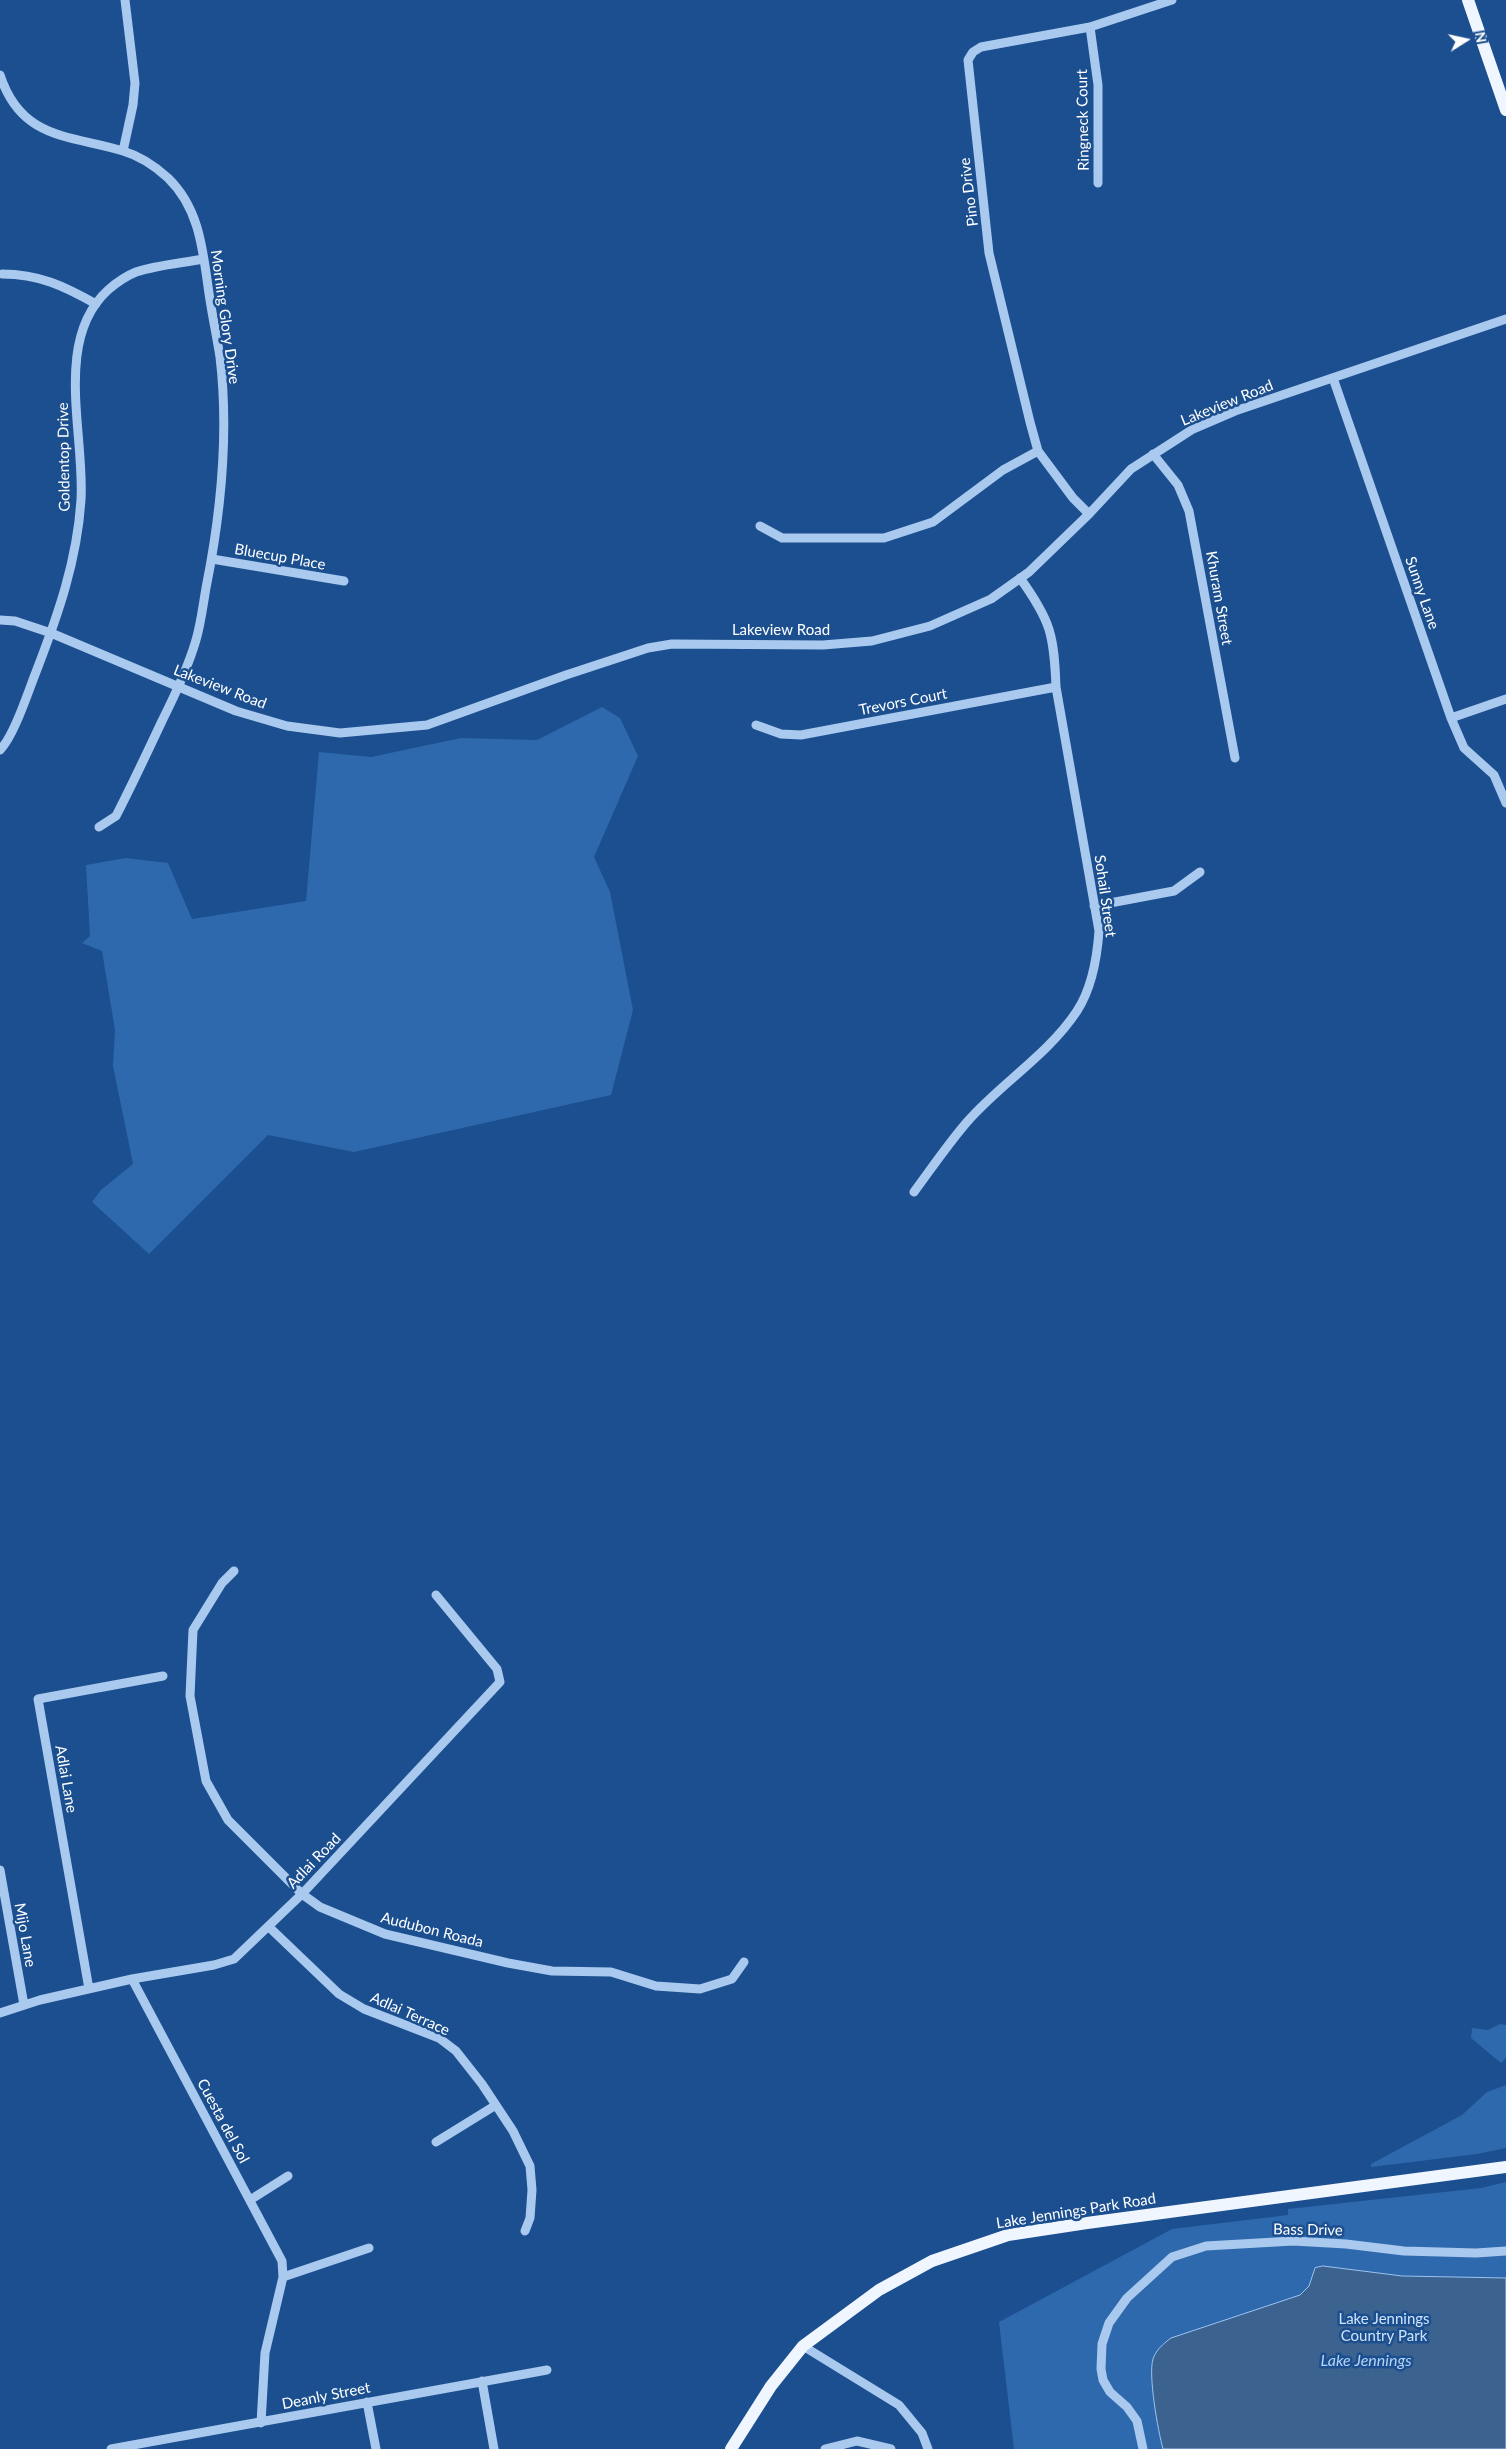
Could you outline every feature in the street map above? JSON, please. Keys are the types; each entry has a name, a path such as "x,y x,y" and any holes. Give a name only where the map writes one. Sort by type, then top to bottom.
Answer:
{"main road":[{"path":"1468,0 1506,110"},
{"name":"Lake Jennings Park Road","path":"731,2449 771,2386 803,2346 879,2290 932,2261 1008,2236 1087,2223 1506,2167"}],"street":[{"path":"124,0 135,83 133,105 124,151"},
{"name":"Pino Drive","path":"1089,514 1038,451 989,253 968,60 973,52 981,47 1090,27 1172,0"},
{"name":"Ringneck Court","path":"1090,27 1098,85 1098,183"},
{"name":"Morning Glory Drive","path":"0,75 16,106 40,127 68,139 124,151 153,166 178,190 196,222 220,357 223,422 221,488 212,559 196,641 178,687 116,816 99,828"},
{"name":"Goldentop Drive","path":"0,750 23,704 51,633 68,586 74,558 81,500 75,359 84,324 96,304 114,285 136,272 203,259"},
{"path":"2,274 21,274 56,282 96,304"},
{"name":"Lakeview Road","path":"0,620 15,621 51,633 236,712 296,727 340,733 427,725 648,648 672,644 823,645 872,641 930,626 991,599 1029,572 1089,514 1131,469 1193,429 1215,419 1506,320"},
{"name":"Sunny Lane","path":"1333,378 1451,718 1464,748 1494,775 1506,803"},
{"path":"760,526 782,538 884,538 933,522 1003,470 1038,451"},
{"name":"Khuram Street","path":"1153,454 1178,485 1189,512 1235,758"},
{"name":"Bluecup Place","path":"212,559 344,581"},
{"name":"Sohail Street","path":"914,1192 967,1122 1056,1036 1077,1010 1091,980 1097,953 1099,931 1056,687 1055,651 1050,628 1040,606 1020,578"},
{"name":"Trevors Court","path":"756,725 781,734 801,735 1056,687"},
{"path":"1451,718 1506,699"},
{"path":"1094,906 1174,890 1200,872"},
{"name":"Audubon Roada","path":"234,1571 222,1583 193,1630 190,1696 206,1781 228,1820 302,1894 320,1907 385,1934 508,1963 552,1970 611,1972 656,1986 700,1989 732,1979 744,1962"},
{"name":"Adlai Road","path":"0,2013 89,1989 214,1966 234,1959 269,1927 500,1682 497,1669 436,1595"},
{"name":"Adlai Lane","path":"89,1989 38,1699 163,1676"},
{"name":"Mijo Lane","path":"0,1870 24,2005"},
{"name":"Adlai Terrace","path":"269,1927 339,1994 364,2009 438,2038 456,2050 513,2131 530,2166 532,2190 530,2218 525,2231"},
{"name":"Cuesta del Sol","path":"132,1980 282,2261 284,2277 265,2352 261,2423"},
{"path":"436,2142 496,2105"},
{"path":"250,2200 288,2176"},
{"name":"Bass Drive","path":"1143,2449 1137,2421 1127,2406 1110,2392 1103,2380 1101,2369 1102,2344 1109,2323 1127,2298 1172,2257 1206,2246 1292,2241 1404,2251 1476,2253 1506,2251"},
{"path":"284,2277 369,2248"},
{"path":"803,2346 900,2405 922,2433 928,2449"},
{"name":"Deanly Street","path":"111,2449 547,2370"},
{"path":"482,2381 494,2449"},
{"path":"368,2402 376,2449"},
{"path":"831,2448 858,2441 891,2449"}],"green space":[{"path":"602,707 620,718 638,756 594,857 610,892 633,1010 611,1095 354,1152 268,1135 149,1254 92,1202 101,1190 133,1164 113,1066 115,1030 102,951 82,943 90,936 86,865 126,858 168,863 192,919 306,901 319,752 371,757 461,738 537,740"},
{"path":"1500,2024 1506,2025 1506,2058 1501,2063 1471,2038 1472,2028 1488,2030"},
{"path":"1506,2085 1506,2148 1477,2154 1371,2167 1371,2164 1462,2115 1487,2092"},
{"name":"Lake Jennings Country Park","path":"1506,2182 1506,2449 1014,2449 999,2322 1172,2229 1288,2215 1288,2209 1481,2188"}],"water":[{"name":"Lake Jennings","path":"1323,2266 1402,2276 1506,2278 1506,2449 1163,2449 1156,2417 1152,2377 1153,2359 1160,2347 1171,2338 1300,2295 1309,2286 1315,2268"}]}
